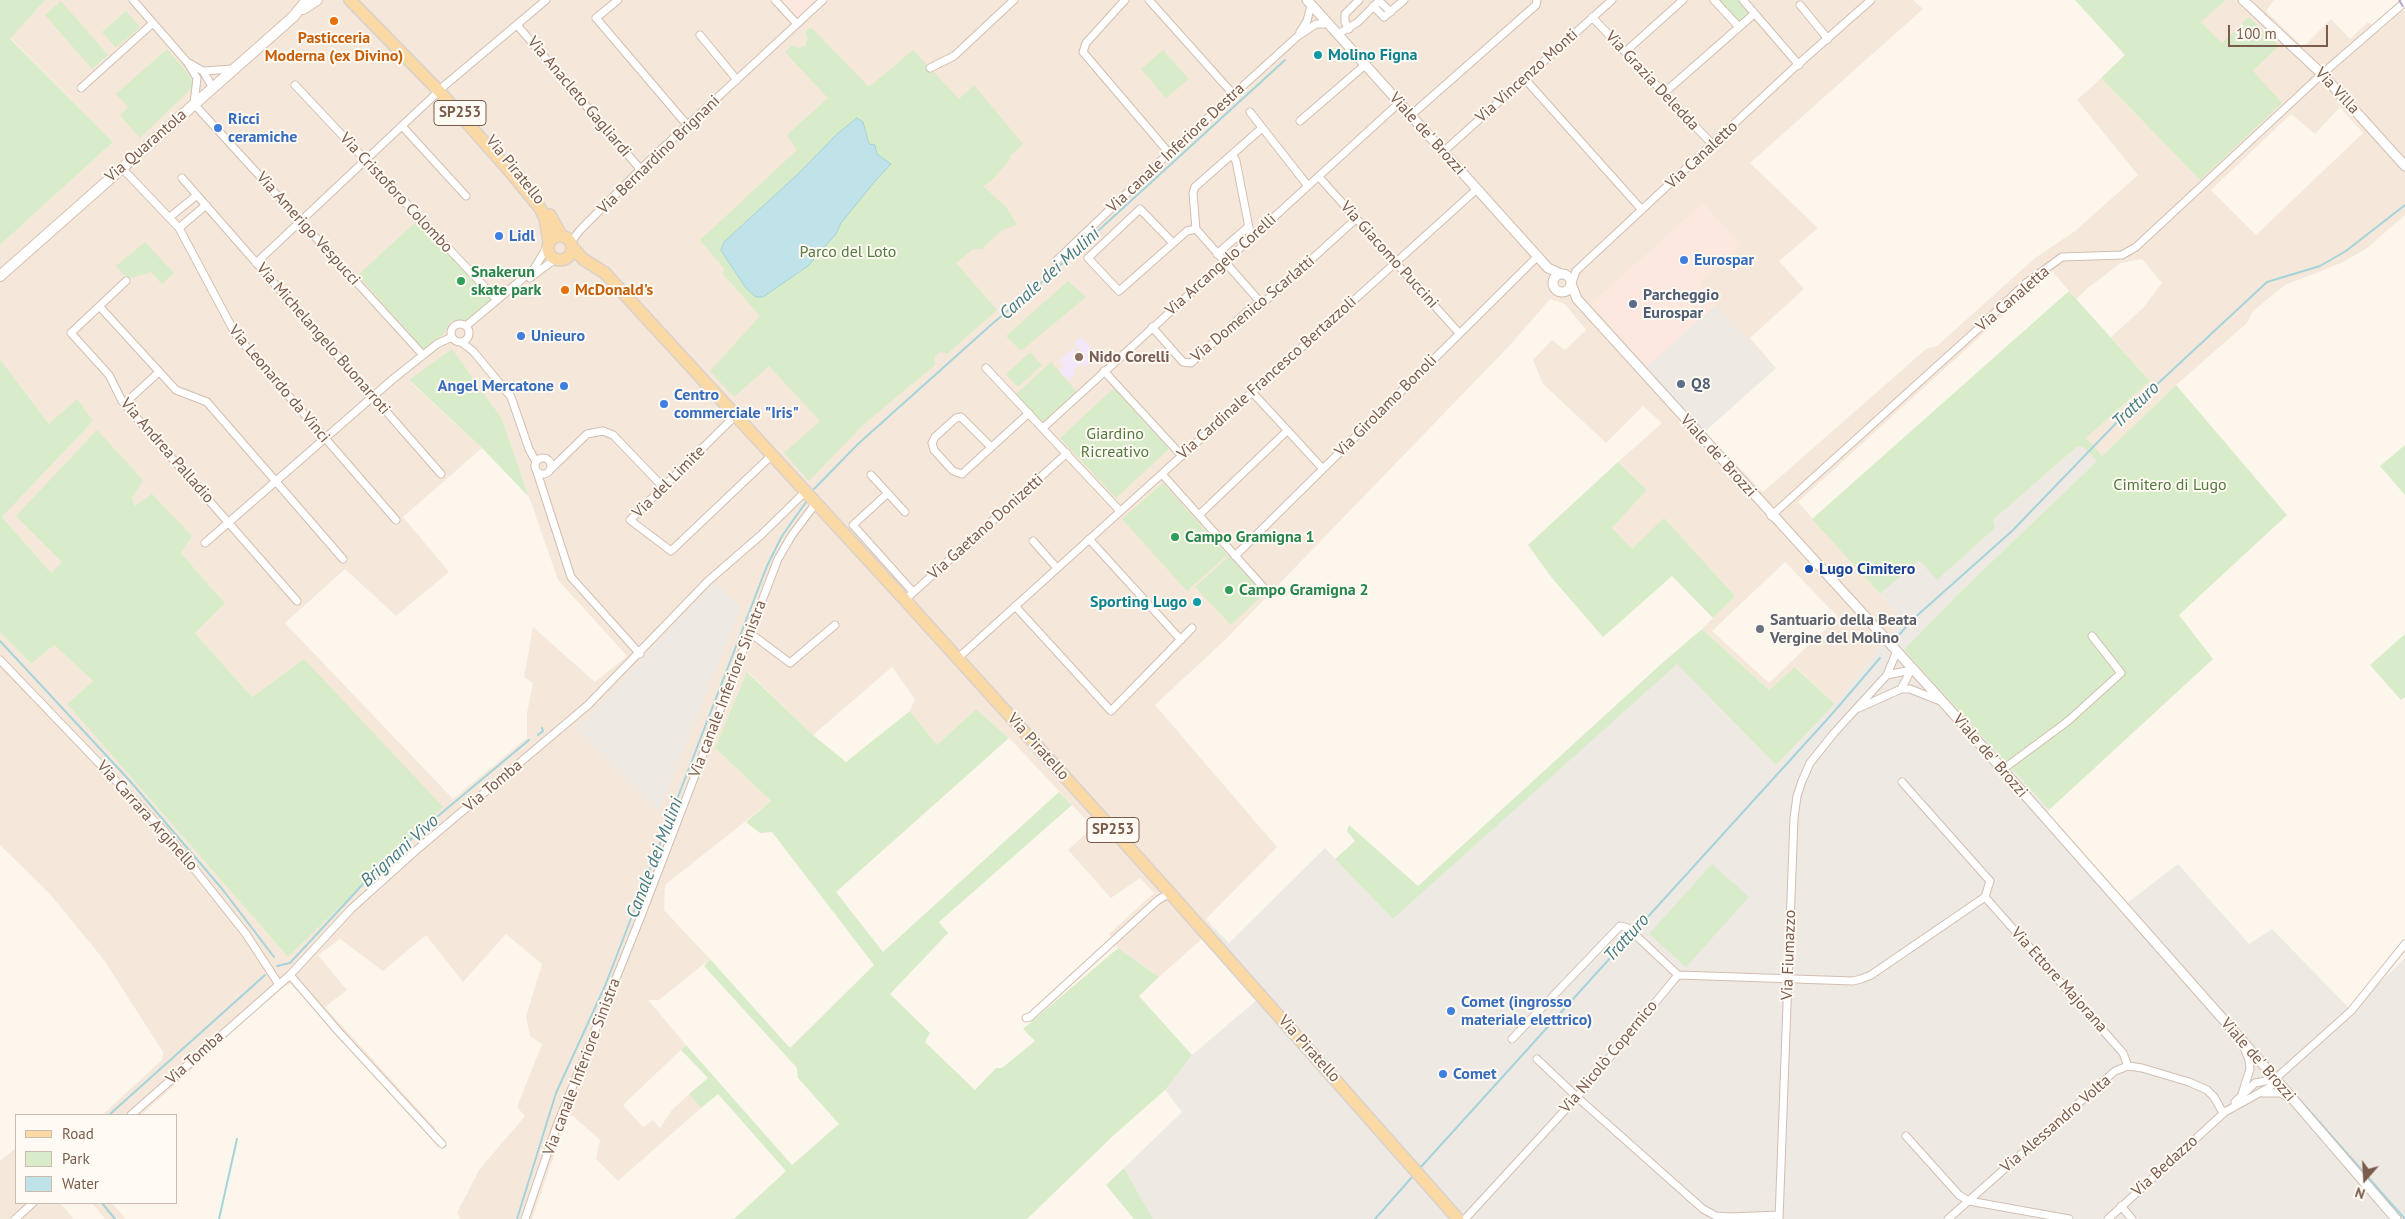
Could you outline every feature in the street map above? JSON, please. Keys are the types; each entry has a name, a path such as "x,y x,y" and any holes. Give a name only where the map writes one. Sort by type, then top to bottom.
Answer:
{"main road":[{"name":"Via Quarantola","path":"0,276 292,17 307,0"},
{"name":"Via Quarantola","path":"292,17 317,0"},
{"name":"Via Piratello","path":"350,0 442,88 467,121 540,208 545,218 549,254 559,259 592,267 613,281"},
{"name":"Via Piratello","path":"362,0 545,206 577,254 599,268 613,281 816,502 909,596 958,658 1170,893 1458,1219"},
{"path":"548,244 554,236 568,241 570,254 559,259"}],"street":[{"path":"132,0 187,62 197,78 213,88"},
{"path":"256,263 442,88 546,0"},
{"path":"618,0 596,18 688,126"},
{"path":"775,0 797,24"},
{"name":"Via Bernardino Brignani","path":"568,241 823,0"},
{"path":"930,68 954,56 1014,0"},
{"path":"1125,0 1086,43 1083,52 1169,153"},
{"path":"1149,0 1233,94"},
{"path":"1349,29 1345,22 1345,14 1359,0"},
{"path":"1338,34 1349,29 1374,3 1381,1 1391,12 1404,0"},
{"path":"1410,116 1536,5 1537,0"},
{"name":"Via Vincenzo Monti","path":"1443,152 1612,0"},
{"path":"1625,52 1683,0"},
{"path":"1714,0 1739,28"},
{"path":"1743,0 1798,65"},
{"name":"Via Villa","path":"2242,0 2322,74 2405,166"},
{"name":"Via Canaletto","path":"1572,284 1576,271 1868,1"},
{"name":"Via Canaletta","path":"1771,516 1980,328 2026,283 2062,257 2122,255 2136,247 2322,74 2405,2"},
{"name":"Via canale Inferiore Destra","path":"1298,36 1307,21 1309,3"},
{"name":"Viale de' Brozzi","path":"1309,3 1538,256 1548,268 1556,291 1577,299"},
{"path":"1800,5 1828,39"},
{"path":"1664,93 1754,14"},
{"name":"Via Grazia Deledda","path":"1592,17 1712,144"},
{"path":"81,88 152,23"},
{"name":"Via canale Inferiore Destra","path":"1056,261 1169,153 1298,36 1316,24 1328,24"},
{"name":"Via Anacleto Gagliardi","path":"517,25 641,170"},
{"path":"700,36 737,80"},
{"path":"187,62 203,71 213,88"},
{"path":"1300,121 1365,65"},
{"path":"203,71 234,69"},
{"path":"194,104 197,92 197,78"},
{"path":"1524,78 1642,210"},
{"name":"Via Cristoforo Colombo","path":"295,85 497,300"},
{"name":"Via Arcangelo Corelli","path":"1044,428 1152,327 1399,103"},
{"name":"Via Amerigo Vespucci","path":"194,104 422,355"},
{"path":"1250,112 1308,186"},
{"path":"402,126 466,196"},
{"path":"1262,128 1194,190 1196,229 1262,304"},
{"path":"1232,154 1236,161 1251,238"},
{"name":"Via Leonardo da Vinci","path":"121,167 179,228 229,325 324,439 396,520"},
{"name":"Via Giacomo Puccini","path":"1318,177 1458,333"},
{"name":"Via Michelangelo Buonarroti","path":"182,178 442,474"},
{"name":"Via Cardinale Francesco Bertazzoli","path":"958,658 1394,262 1477,190"},
{"path":"170,217 197,195"},
{"path":"179,228 206,205"},
{"path":"1173,243 1140,209 1088,258 1119,291 1187,231 1196,229"},
{"name":"Via Domenico Scarlatti","path":"1152,327 1187,364 1191,363 1252,307 1262,304 1356,219"},
{"name":"Via Arcangelo Corelli","path":"1217,254 1248,227"},
{"path":"461,342 468,330 497,300 534,269 548,244"},
{"name":"Via Girolamo Bonoli","path":"1235,556 1458,333 1538,256"},
{"path":"468,330 559,259"},
{"name":"Viale de' Brozzi","path":"1548,268 1570,277 1577,299 1910,670 1942,702 2298,1105 2396,1219"},
{"name":"Via Canaletto","path":"1562,274 1576,271"},
{"path":"1553,283 1555,277 1562,274"},
{"name":"Via Andrea Palladio","path":"126,281 71,333 109,376 124,404 297,601"},
{"path":"1562,293 1568,291 1572,284"},
{"path":"100,307 176,390 207,402 343,559"},
{"path":"452,337 451,332 459,324 468,330 473,351"},
{"path":"205,543 422,355 437,344 452,337"},
{"path":"452,337 473,351 511,397 529,449 536,462 542,490 571,576 640,654"},
{"path":"986,368 1120,511"},
{"path":"1104,371 1182,456"},
{"path":"124,404 159,372"},
{"path":"1252,392 1323,470"},
{"path":"991,448 961,417 956,418 942,431 932,444 934,450 953,471 959,474 964,472 991,448 1029,413"},
{"name":"Via del Limite","path":"736,415 630,520 671,551 772,455"},
{"path":"537,472 548,472 587,434 603,431 613,434 663,487"},
{"path":"1199,516 1287,431"},
{"name":"Via Gaetano Donizetti","path":"909,596 1068,454"},
{"path":"536,462 539,459 546,459 550,463 542,490"},
{"path":"1162,474 1265,588"},
{"path":"871,475 905,512"},
{"name":"Via Tomba","path":"133,1114 278,983 290,975 351,909 420,847 562,729 640,654 708,581 761,535 806,491"},
{"path":"888,494 854,525 909,596"},
{"name":"Via canale Inferiore Sinistra","path":"525,1219 556,1128 634,934 778,559 792,535 816,502"},
{"path":"1090,539 1180,640"},
{"path":"1033,542 1057,568"},
{"path":"1015,606 1111,711 1192,628"},
{"path":"750,633 790,663 835,625"},
{"path":"2002,770 2068,721 2122,673 2092,636"},
{"name":"Via Fiumazzo","path":"1779,1217 1797,796 1810,764 1854,710 1887,675 1896,653"},
{"name":"Via Carrara Arginello","path":"0,660 165,832 246,934 278,983"},
{"path":"1887,675 1910,670"},
{"path":"1910,670 1901,689 1910,689 1942,702"},
{"name":"Via Fiumazzo","path":"1854,710 1901,689"},
{"path":"1512,1039 1620,926 1628,928 1640,938 1678,975 1861,979 1871,975 1985,897 1990,881 1902,782"},
{"path":"1026,1018 1030,1017 1158,900 1170,893"},
{"name":"Via Ettore Majorana","path":"1985,897 2123,1053 2128,1066"},
{"path":"2275,1079 2351,1011 2405,944"},
{"path":"290,975 338,1031 442,1144"},
{"name":"Via Nicolò Copernico","path":"1465,1219 1576,1097 1678,975"},
{"path":"2239,1038 2250,1060 2250,1069 2241,1098"},
{"path":"1537,1059 1576,1097 1703,1209 1716,1216 1729,1218 1779,1217"},
{"name":"Via Alessandro Volta","path":"1948,1219 2115,1072 2128,1066 2142,1068 2189,1082 2206,1090 2214,1098 2223,1113"},
{"name":"Via Bedazzo","path":"2223,1113 2270,1087 2275,1079"},
{"name":"Via Bedazzo","path":"2108,1219 2241,1098 2255,1083 2275,1079"},
{"path":"2260,1093 2270,1091 2281,1093 2298,1105"},
{"path":"1906,1136 1959,1195 1969,1201 2069,1219"},
{"path":"15,1219 32,1204"},
{"path":"2122,1206 2132,1219"}],"shaded area":[{"path":"45,0 1913,0 1923,9 1750,163 1818,228 1779,261 1804,289 1750,338 1776,368 1704,432 1763,492 1926,349 1937,346 2035,258 2075,231 2138,175 2077,100 2101,78 2200,180 2253,71 2279,46 2222,43 2200,21 2226,0 2274,0 2266,11 2303,47 2331,19 2350,39 2368,22 2380,30 2403,9 2405,13 2405,215 2366,249 2341,263 2285,285 2253,311 2247,323 2176,385 2102,456 2086,438 2150,381 2111,337 2143,308 2162,283 2142,259 2121,263 2076,299 2052,271 1798,502 1902,619 1835,704 1796,667 1769,690 1702,629 1735,596 1664,519 1631,550 1612,528 1647,490 1618,462 1662,423 1643,406 1606,443 1543,384 1533,360 1552,340 1565,350 1586,330 1565,304 1550,299 1512,343 1226,639 1155,705 1277,847 1206,919 1214,928 1159,977 1118,948 1109,934 1154,893 1140,878 1111,898 1068,850 1093,827 1009,738 976,709 937,745 910,711 915,699 892,667 813,735 748,672 715,748 771,801 665,885 664,910 710,959 659,1000 648,1000 686,1045 623,1105 643,1127 653,1120 660,1128 671,1111 689,1094 701,1108 618,1181 596,1159 600,1140 572,1115 566,1121 532,1219 461,1219 457,1213 479,1170 525,1116 517,1107 542,1044 530,1036 526,1017 542,964 506,934 463,982 426,935 383,971 340,939 318,955 347,990 325,1007 435,1128 430,1134 291,984 273,990 205,1058 142,1114 103,1114 162,1060 163,1052 104,960 49,893 0,845 0,632 31,664 54,645 93,681 67,704 288,957 365,881 304,659 252,697 195,633 225,603 181,553 135,506 132,498 51,573 2,517 93,421 49,424 0,359 0,245 113,142 10,38","holes":["2340,107 2363,133 2256,235 2211,190 2291,114 2315,134","409,381 502,419 558,580 627,656 595,682 533,627 524,677 533,683 527,713 527,738 453,799 285,623 345,569 396,616 449,572 403,517 482,448","1785,562 1838,617 1769,683 1712,631"]},
{"path":"781,0 818,0 798,19"},
{"path":"1703,203 1741,245 1699,284 1716,305 1647,367 1591,304"},
{"path":"1716,305 1776,368 1704,432 1646,367"},
{"name":"Nido Corelli","path":"1081,337 1098,356 1085,367 1082,363 1073,371 1075,374 1068,380 1059,370 1064,366 1059,361 1073,348 1077,353 1080,350 1074,343"},
{"path":"2078,446 2085,447 2097,461 1958,594 1905,650 2049,810 2043,816 2122,907 2178,864 2249,944 2272,929 2351,1010 2405,958 2405,1219 1153,1219 1124,1168 1182,1112 1165,1090 1192,1055 1257,1000 1203,936 1214,928 1229,943 1325,848 1393,919 1677,663 1776,765 1835,704 1902,619 1880,594 1919,559 1937,579 1995,528 1993,520"},
{"path":"714,582 741,608 659,810 575,730"},
{"path":"15,1149 15,1204 61,1204 74,1219 0,1219 0,1161"},
{"path":"93,1204 113,1204 126,1219 105,1219"}],"green space":[{"path":"0,0 45,0 10,39 113,142 0,245"},
{"path":"1717,0 1738,0 1750,14 1739,25"},
{"path":"2075,0 2226,0 2201,22 2222,43 2249,17 2279,46 2253,71 2282,103 2200,180 2101,78 2125,55"},
{"path":"61,1 108,55 92,69 45,15"},
{"path":"126,11 140,27 116,48 102,32"},
{"name":"Parco del Loto","path":"811,27 869,87 913,50 959,99 974,85 1023,144 1010,156 1011,158 992,180 983,186 1007,208 1017,225 1002,230 982,249 973,249 956,263 997,310 947,354 941,352 936,354 934,359 935,365 865,423 809,481 784,453 820,421 769,366 734,397 710,371 760,316 723,274 724,269 700,240 797,150 787,135 828,98 785,52 792,45 798,48 805,46 808,39 805,32"},
{"path":"167,49 186,71 193,82 192,88 140,138 120,115 128,107 116,94"},
{"path":"1163,50 1189,79 1166,98 1141,69"},
{"path":"418,220 492,300 467,321 451,321 444,334 423,349 358,275"},
{"path":"145,242 174,273 162,284 151,272 128,279 116,266"},
{"path":"1068,281 1086,297 1021,351 1006,336"},
{"name":"Cimitero di Lugo","path":"2069,291 2150,381 2086,438 2102,456 2176,385 2287,515 2179,615 2213,659 2049,810 1904,650 1958,594 2097,461 2085,448 2078,446 1993,520 1995,528 1937,580 1919,560 1880,594 1812,519"},
{"path":"452,349 502,419 529,497 482,448 409,380"},
{"path":"1030,352 1042,365 1018,387 1006,374"},
{"path":"0,359 49,424 77,399 93,421 2,517 51,573 62,562 16,516 97,430 143,480 132,498 135,506 152,494 192,536 181,553 225,603 195,633 252,697 304,659 443,807 288,957 67,704 93,681 54,645 31,664 0,632"},
{"path":"1051,362 1077,392 1043,423 1016,394"},
{"name":"Giardino Ricreativo","path":"1114,388 1169,449 1116,498 1060,438"},
{"path":"2405,445 2405,495 2380,466"},
{"path":"1618,462 1647,490 1612,528 1632,549 1664,518 1735,596 1713,618 1672,576 1603,637 1552,578 1528,545"},
{"name":"Campo Gramigna 1","path":"1163,483 1227,555 1187,591 1122,519"},
{"name":"Campo Gramigna 2","path":"1229,556 1264,594 1231,625 1195,587"},
{"path":"1702,629 1769,690 1795,667 1835,704 1776,765 1677,664 1393,919 1335,859 1355,841 1347,831 1349,825 1418,886"},
{"path":"2405,634 2405,697 2401,700 2370,665"},
{"path":"747,672 813,735 846,762 910,711 937,745 976,709 1009,738 836,892 883,952 1059,792 1072,805 939,922 948,933 890,994 930,1033 925,1042 975,1090 996,1068 1002,1068 1035,1041 1023,1029 1118,948 1159,977 1139,996 1192,1055 1165,1090 1115,1134 1027,1219 734,1219 786,1171 718,1094 701,1108 689,1094 708,1078 681,1050 686,1045 792,1165 839,1124 798,1078 797,1068 704,966 710,959 790,1048 874,965 772,832 760,833 746,822 771,801 715,748"},
{"path":"1712,864 1749,897 1686,967 1649,934"},
{"path":"1124,1168 1153,1219 1134,1219 1106,1185"}],"water":[{"path":"857,118 863,122 869,144 875,145 877,154 891,164 841,223 836,234 808,266 763,297 756,297 746,288 721,250 724,242 800,172 837,134"}],"waterway":[{"name":"Canale dei Mulini","path":"814,489 858,444 992,324 1042,282 1285,60"},
{"name":"Tratturo","path":"1893,642 1911,621 2012,531 2123,416 2267,282 2320,266 2346,251 2405,205"},
{"name":"Canale dei Mulini","path":"517,1219 556,1093 605,986 767,566 782,536 806,502"},
{"path":"0,641 130,781 223,890 274,957"},
{"name":"Tratturo","path":"1635,931 1832,714 1880,658"},
{"name":"Brignani Vivo","path":"538,735 543,731 542,728"},
{"name":"Brignani Vivo","path":"277,966 290,963 365,882 420,831 529,740"},
{"name":"Tratturo","path":"1420,1168 1631,935"},
{"path":"110,1114 265,975"},
{"path":"2291,1090 2405,1219"},
{"path":"219,1219 237,1139"},
{"name":"Tratturo","path":"1375,1219 1413,1176"},
{"path":"103,1204 115,1219"}],"railway":[{"path":"2399,0 2405,10"}],"place":[{"name":"Pasticceria Moderna (ex Divino)","path":"334,21"},
{"name":"Molino Figna","path":"1318,55"},
{"name":"Ricci ceramiche","path":"218,128"},
{"name":"Lidl","path":"499,236"},
{"name":"Eurospar","path":"1684,260"},
{"name":"Snakerun skate park","path":"461,281"},
{"name":"McDonald's","path":"565,290"},
{"name":"Parcheggio Eurospar","path":"1633,304"},
{"name":"Unieuro","path":"521,336"},
{"name":"Nido Corelli","path":"1079,357"},
{"name":"Q8","path":"1681,384"},
{"name":"Angel Mercatone","path":"564,386"},
{"name":"Centro commerciale \"Iris\"","path":"664,404"},
{"name":"Campo Gramigna 1","path":"1175,537"},
{"name":"Lugo Cimitero","path":"1809,569"},
{"name":"Campo Gramigna 2","path":"1229,590"},
{"name":"Sporting Lugo","path":"1197,602"},
{"name":"Santuario della Beata Vergine del Molino","path":"1760,629"},
{"name":"Comet (ingrosso materiale elettrico)","path":"1451,1011"},
{"name":"Comet","path":"1443,1074"}]}
